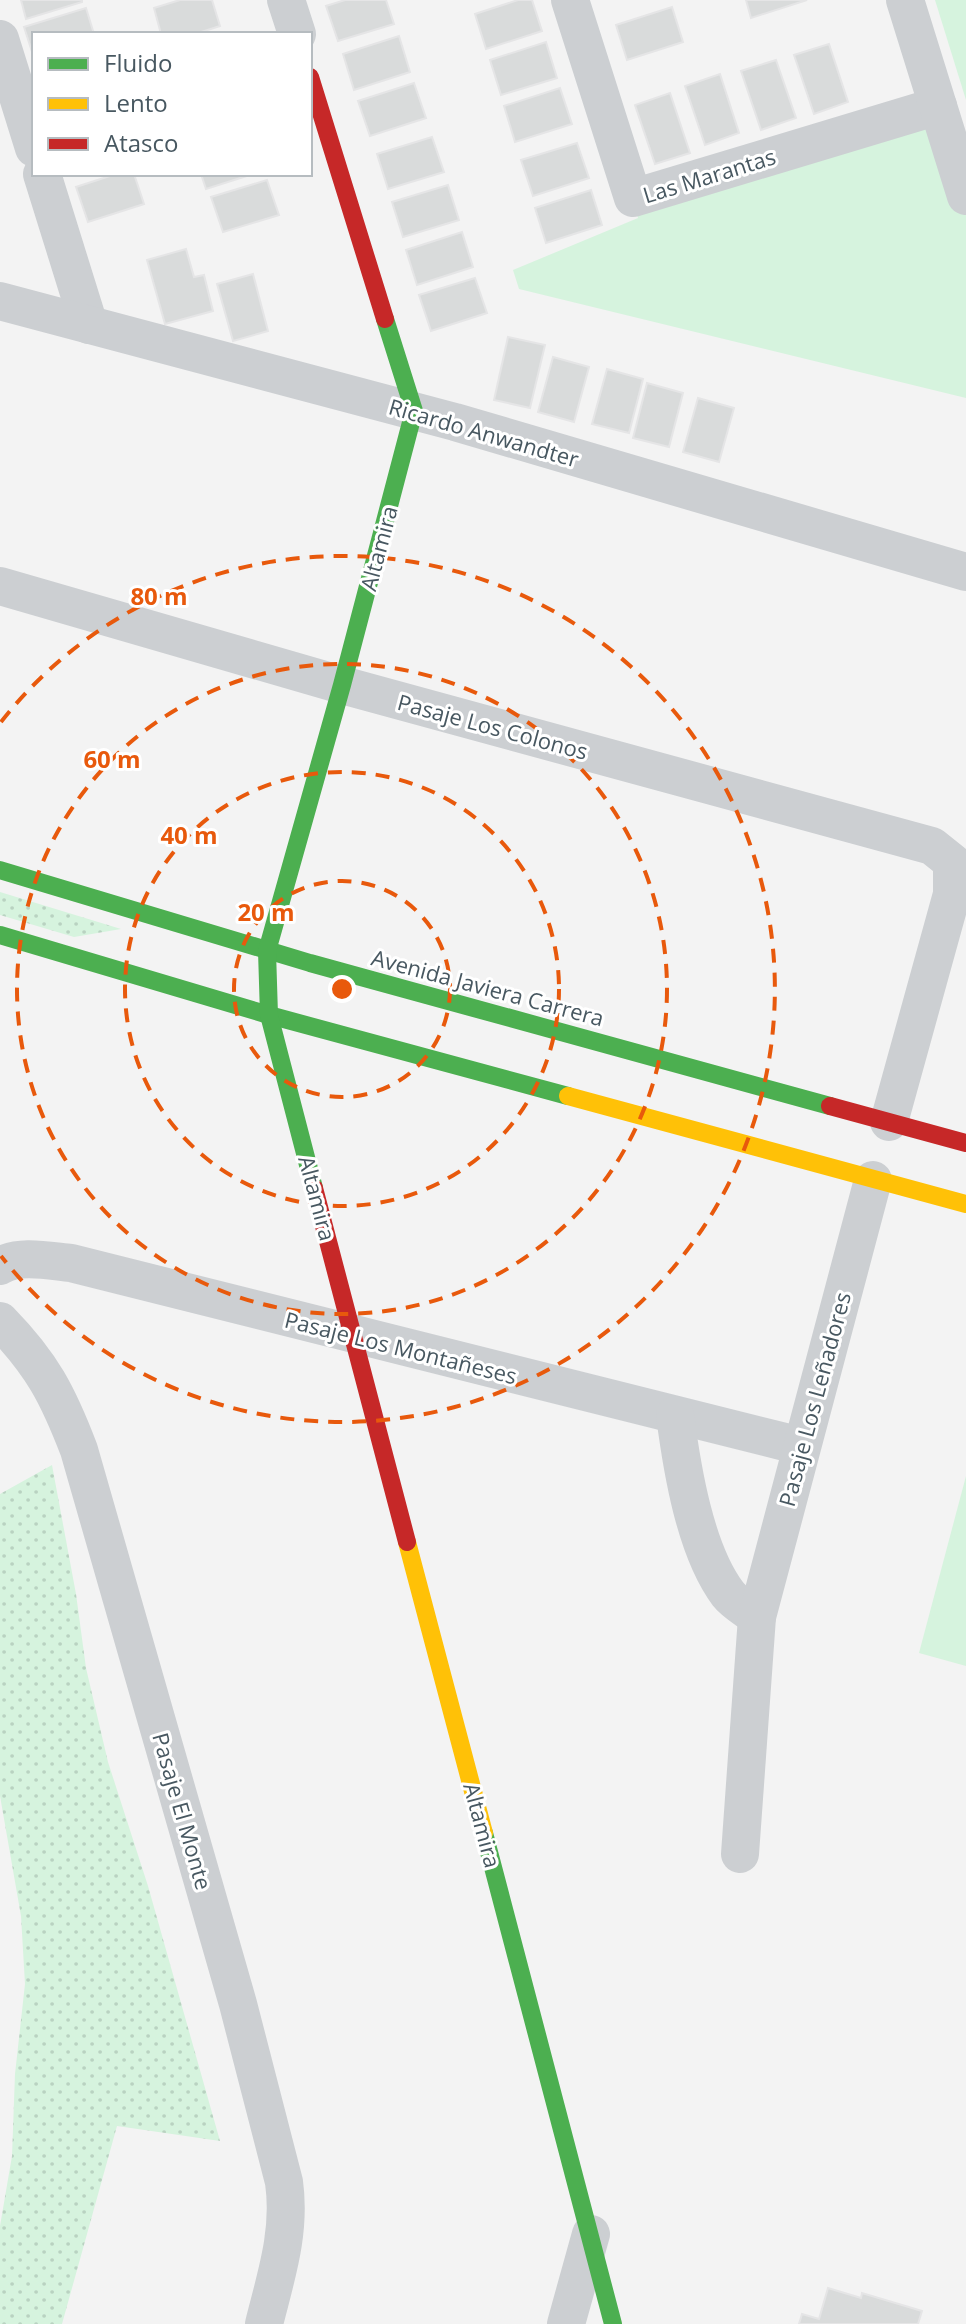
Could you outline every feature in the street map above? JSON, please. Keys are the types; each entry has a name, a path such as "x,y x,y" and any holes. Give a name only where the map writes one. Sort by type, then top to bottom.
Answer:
{"street":[{"path":"286,0 296,32"},
{"name":"Las Marantas","path":"570,0 633,198 938,106"},
{"path":"905,0 966,196"},
{"path":"0,39 32,142"},
{"path":"312,83 414,411"},
{"path":"43,176 89,325"},
{"name":"Ricardo Anwandter","path":"0,301 414,411 966,572"},
{"name":"Altamira","path":"414,411 342,685 267,951 269,1015 613,2324"},
{"name":"Pasaje Los Colonos","path":"0,586 342,685 932,846 952,862 952,894 889,1122"},
{"name":"Avenida Javiera Carrera","path":"0,870 267,951 966,1143"},
{"path":"0,935 269,1015 966,1204"},
{"name":"Pasaje Los Leñadores","path":"740,1854 757,1617 873,1180"},
{"name":"Pasaje Los Montañeses","path":"0,1266 39,1260 71,1263 801,1446"},
{"name":"Pasaje El Monte","path":"0,1321 53,1387 79,1450 238,2004 284,2182 287,2205 287,2231 264,2324"},
{"path":"675,1415 692,1509 713,1570 730,1597 757,1617"},
{"path":"566,2324 591,2234"}],"green space":[{"path":"935,0 966,0 966,100"},
{"path":"938,106 966,196 966,398 519,289 513,270 638,218 633,198"},
{"path":"0,892 121,929 74,937 0,915"},
{"path":"52,1465 86,1668 108,1762 148,1886 220,2141 117,2126 62,2324 0,2324 0,2226 12,2156 15,2074 25,1984 21,1916 0,1796 0,1494"},
{"path":"966,1476 966,1666 919,1653"}],"building":[{"path":"21,0 82,0 82,2 26,19"},
{"path":"180,0 212,0 220,26 201,32 160,32 154,8"},
{"path":"345,0 386,0 394,24 338,41 326,6"},
{"path":"518,0 532,0 542,31 486,49 475,14"},
{"path":"746,0 807,0 751,18"},
{"path":"672,7 683,42 627,60 616,25"},
{"path":"86,8 93,32 32,32 32,52 24,27"},
{"path":"399,36 410,72 354,90 343,54"},
{"path":"546,42 557,78 501,95 490,60"},
{"path":"829,44 848,102 814,114 794,55"},
{"path":"776,60 796,118 761,130 741,71"},
{"path":"720,74 739,133 705,145 685,86"},
{"path":"414,83 426,118 370,136 358,101"},
{"path":"560,88 572,124 515,142 504,106"},
{"path":"670,93 690,153 655,164 635,105"},
{"path":"432,137 444,172 388,189 377,154"},
{"path":"577,143 589,178 533,196 521,160"},
{"path":"110,176 135,176 144,204 88,222 76,187"},
{"path":"202,176 247,176 206,189"},
{"path":"267,180 279,215 223,232 211,197"},
{"path":"448,185 459,220 403,237 392,202"},
{"path":"591,190 602,225 546,243 535,208"},
{"path":"462,232 473,267 417,285 406,250"},
{"path":"186,249 194,277 204,275 213,311 165,324 147,260"},
{"path":"253,274 268,331 233,341 217,284"},
{"path":"475,278 487,313 431,331 419,295"},
{"path":"508,337 545,345 530,408 494,400"},
{"path":"553,357 589,367 574,422 538,412"},
{"path":"607,369 643,379 629,433 592,424"},
{"path":"647,383 683,393 669,447 633,438"},
{"path":"698,398 734,408 719,462 683,452"},
{"path":"828,2288 861,2298 862,2293 922,2311 918,2324 799,2324 802,2314 819,2319"}],"traffic: fast":[{"path":"314,1188 269,1015 267,951 342,685 414,411 385,319"},
{"path":"0,870 310,963 830,1106"},
{"path":"0,935 269,1015 568,1096"},
{"path":"484,1833 613,2324"}],"traffic: slow":[{"path":"568,1096 966,1204"},
{"path":"407,1542 484,1833"}],"traffic: jam":[{"path":"312,83 385,319"},
{"path":"830,1106 966,1143"},
{"path":"314,1188 407,1542"}]}
